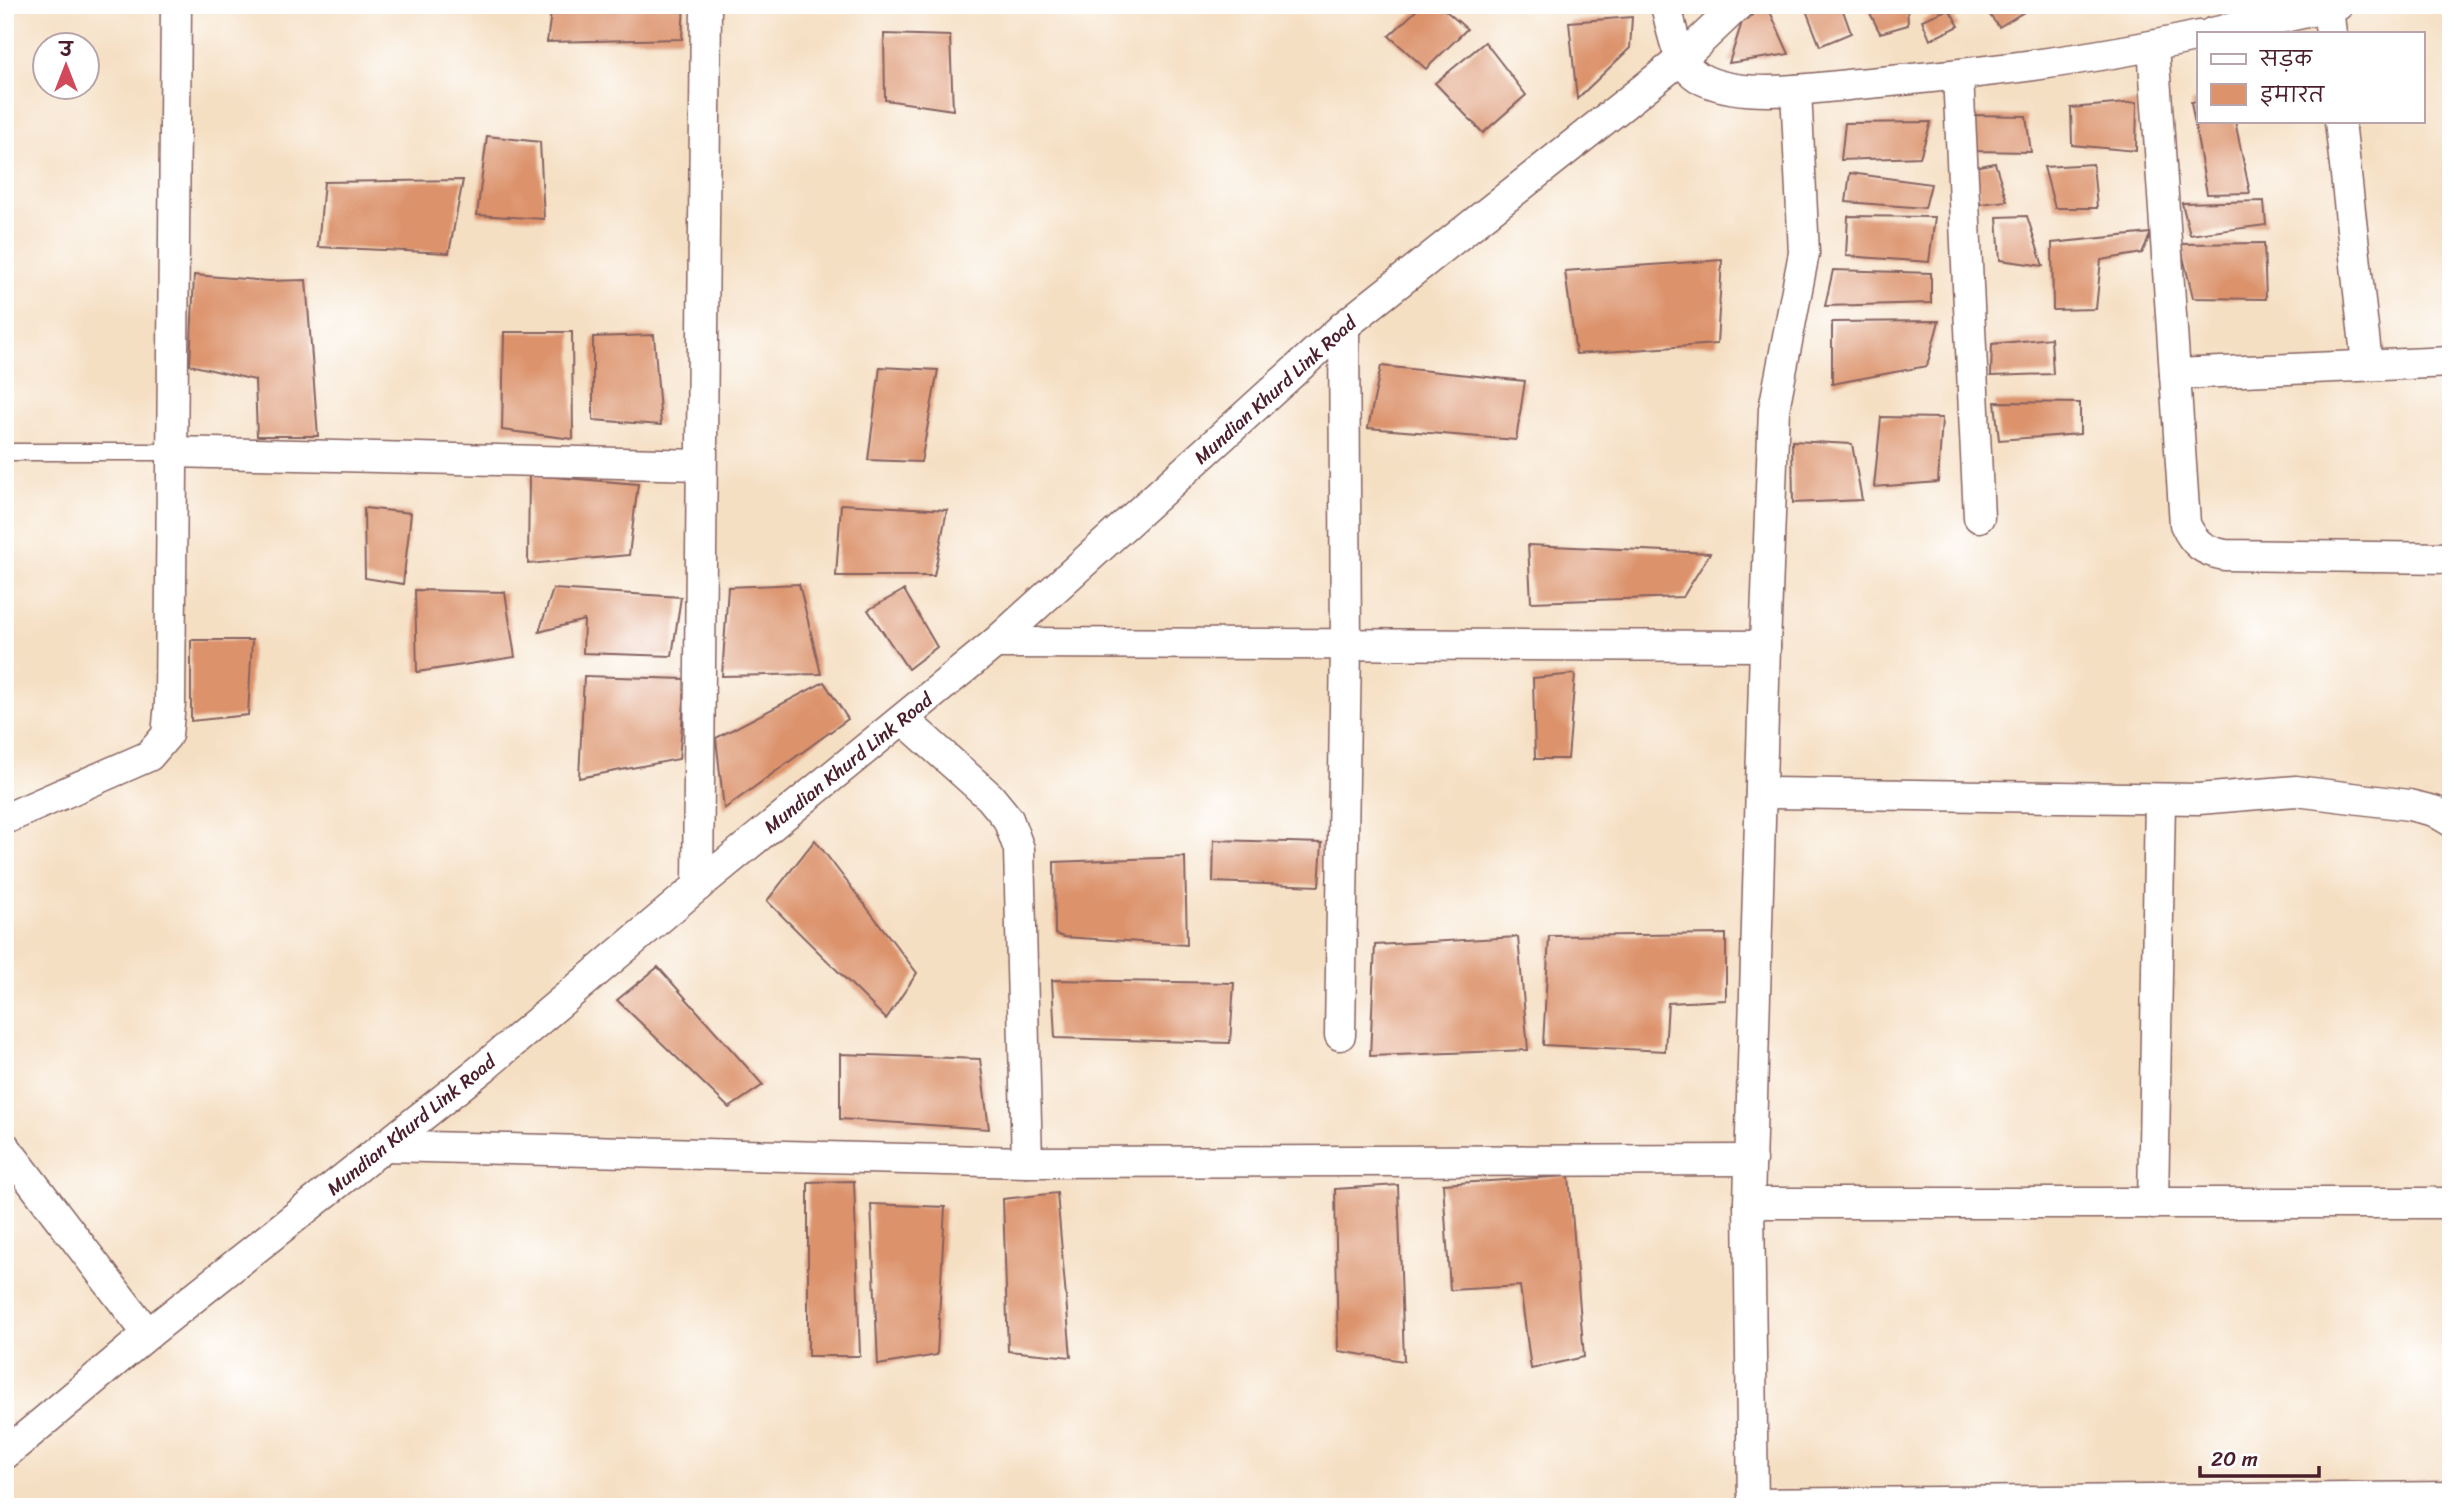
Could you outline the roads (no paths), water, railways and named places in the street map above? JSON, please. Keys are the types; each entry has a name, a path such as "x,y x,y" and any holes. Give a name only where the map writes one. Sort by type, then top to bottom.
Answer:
{"street":[{"path":"5,820 149,756 167,735 176,5"},
{"path":"698,886 706,5"},
{"path":"1666,5 1680,60 1703,81 1729,88 1796,90 1958,75 2153,46 2197,36"},
{"name":"Mundian Khurd Link Road","path":"5,1454 148,1334 385,1146 995,643 1344,326 1680,60 1738,5"},
{"path":"2219,32 2332,15"},
{"path":"2153,46 2185,524 2193,541 2209,552 2451,558"},
{"path":"1958,75 1979,517"},
{"path":"1796,90 1804,253 1774,409 1765,646 1749,1203 1753,1505 2451,1497"},
{"path":"2340,122 2367,364"},
{"path":"1340,1035 1346,645 1344,326"},
{"path":"2175,374 2451,362"},
{"path":"172,452 701,466"},
{"path":"995,643 1765,646"},
{"path":"904,719 990,797 1008,819 1019,849 1027,1162"},
{"path":"1761,793 2199,799 2296,791 2409,805 2434,811 2451,821"},
{"path":"2153,1204 2160,799"},
{"path":"385,1146 1027,1162 1751,1160"},
{"path":"5,1147 148,1334"},
{"path":"1749,1203 2451,1203"}],"lane":[{"path":"5,452 172,452"}]}
